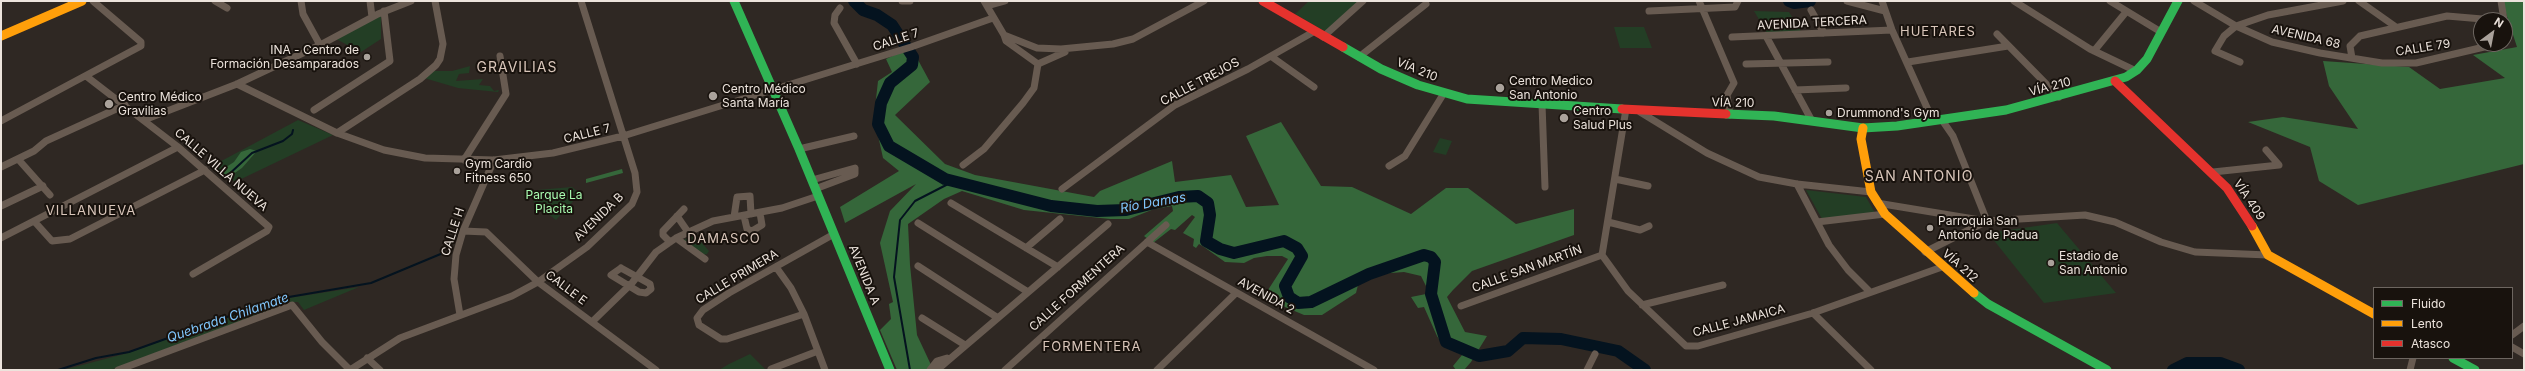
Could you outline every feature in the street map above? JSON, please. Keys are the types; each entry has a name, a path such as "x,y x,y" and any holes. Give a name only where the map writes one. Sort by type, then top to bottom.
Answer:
{"main road":[{"path":"1,36 82,1"},
{"name":"AVENIDA A","path":"734,1 799,149 890,370"},
{"name":"VÍA 210","path":"1265,2 1359,57 1396,75 1444,93 1482,101 1730,115 1774,116 1863,128 1938,121 2006,110 2114,81 2136,71 2147,59 2178,1"},
{"name":"VÍA 409","path":"2114,81 2213,172 2244,210 2268,255"},
{"name":"VÍA 212","path":"1863,128 1861,139 1871,192 1885,214 1942,267 1999,311 2107,370"},
{"path":"2268,255 2373,313"},
{"path":"2455,359 2475,370"}],"street":[{"path":"1,121 141,46 141,42 93,1"},
{"path":"215,1 227,8"},
{"path":"302,1 303,14 320,45"},
{"path":"370,1 372,17"},
{"path":"144,120 237,84 320,45 384,11 411,1"},
{"path":"337,133 420,79 436,65 440,59 443,44 435,1"},
{"name":"AVENIDA B","path":"350,370 400,338 512,296 538,282 587,247 634,199 637,192 636,181 581,1"},
{"path":"902,1 910,1"},
{"path":"1005,1 985,3 1006,41 1038,64"},
{"path":"1004,35 1037,48 1078,48 1114,44 1133,39 1204,1"},
{"path":"1323,37 1363,1"},
{"path":"1699,1 1734,83 1727,95 1730,115"},
{"path":"1847,1 1884,11"},
{"path":"1882,1 1884,11 1892,30 1938,121 1953,136 1971,177 1987,221"},
{"path":"2014,1 2094,51 2136,71"},
{"path":"2110,1 2161,32"},
{"name":"AVENIDA 68","path":"2194,1 2236,26 2287,47 2352,58"},
{"path":"2240,62 2215,51 2224,36 2236,26 2268,15 2343,1"},
{"path":"2360,1 2396,27"},
{"path":"2501,1 2503,12"},
{"path":"1649,11 1702,8 1738,3"},
{"path":"1359,57 1426,4"},
{"path":"840,8 835,15 834,23 858,64"},
{"path":"1811,10 1824,33"},
{"path":"314,110 390,61 384,11"},
{"path":"2094,51 2126,12"},
{"path":"2352,58 2350,46 2355,38 2396,27 2455,15 2473,17"},
{"name":"CALLE 7","path":"237,84 337,133 384,150 425,158 494,160 553,153 623,136 900,51 942,36 995,20"},
{"name":"AVENIDA TERCERA","path":"1732,37 1892,30"},
{"name":"CALLE TREJOS","path":"1062,189 1175,105 1272,56 1314,32"},
{"path":"1997,34 2059,97"},
{"path":"1766,36 1812,121"},
{"path":"1908,62 2008,46"},
{"path":"1038,64 1056,55 1078,48"},
{"name":"CALLE 79","path":"2352,58 2395,64 2411,63 2473,49"},
{"path":"464,160 506,94 500,56"},
{"path":"1272,56 1314,87"},
{"path":"1746,64 1828,62"},
{"path":"964,165 984,149 1034,88 1038,64"},
{"name":"CALLE VILLA NUEVA","path":"86,76 178,147 269,227 267,231 193,274"},
{"path":"1795,90 1846,88"},
{"path":"1389,166 1405,156 1420,135 1444,93"},
{"path":"1542,104 1545,187"},
{"path":"1,167 18,159 46,142 125,105"},
{"path":"1602,255 1626,109"},
{"path":"1637,110 1732,166 1759,176 1797,184 1871,192"},
{"path":"799,149 854,136"},
{"path":"1,238 178,147"},
{"path":"2213,172 2279,166 2266,150"},
{"path":"18,159 50,195"},
{"name":"CALLE H","path":"460,315 454,279 456,255 463,231 494,160"},
{"path":"592,322 629,287 656,252 673,240 713,221 782,208 817,193 854,174 855,168 850,168 812,180"},
{"path":"34,221 52,241 70,239 205,170"},
{"path":"1615,179 1648,186"},
{"path":"1797,184 1829,245 1848,270 1870,292"},
{"path":"1,206 42,186"},
{"path":"734,217 735,200 737,197 750,196 747,229 752,231 762,225 760,213"},
{"path":"951,203 1058,267"},
{"path":"1877,203 1987,221 2085,215 2115,222 2162,242 2195,252 2268,255"},
{"path":"684,209 663,231 673,240 705,259"},
{"path":"1817,222 1885,214"},
{"path":"677,216 688,232"},
{"path":"1026,248 1060,219"},
{"path":"1926,252 1987,221"},
{"path":"1608,222 1640,230 1649,226"},
{"path":"918,223 1028,292"},
{"path":"937,370 1108,224"},
{"name":"CALLE FORMENTERA","path":"1004,370 1166,225"},
{"name":"CALLE E","path":"463,231 477,230 486,232 538,282 656,370"},
{"name":"CALLE PRIMERA","path":"804,314 727,339 721,339 697,321 698,314 703,310 834,234"},
{"name":"AVENIDA 2","path":"1147,242 1374,370"},
{"name":"CALLE JAMAICA","path":"1602,255 1628,291 1668,331 1686,346 1692,347 1813,313 1942,267"},
{"name":"CALLE SAN MARTÍN","path":"1461,306 1602,255"},
{"path":"918,266 998,318"},
{"path":"776,267 791,288 804,314 825,370"},
{"path":"621,268 650,284 651,289 643,293 629,287 612,276 611,272 621,268"},
{"path":"1642,305 1723,285"},
{"path":"1157,370 1236,293"},
{"path":"118,369 292,306 322,342 350,370"},
{"path":"1813,313 1863,360 1871,370"},
{"path":"922,318 965,345"},
{"path":"2513,334 2524,326"},
{"path":"2513,348 2524,354"},
{"path":"771,369 818,351"},
{"path":"1588,370 1595,354"},
{"path":"367,358 380,370"},
{"path":"930,370 937,361 950,358"},
{"path":"2410,370 2412,359"}],"green space":[{"path":"1309,1 1360,1 1326,32 1295,14"},
{"path":"2502,1 2524,1 2524,164 2358,205 2319,181 2310,147 2248,122 2283,117 2358,129 2329,86 2323,61 2409,67 2440,89 2505,78 2473,55 2490,52 2513,52 2513,48 2517,47 2513,35 2513,12 2506,12"},
{"path":"1754,11 1789,12 1802,33 1767,33"},
{"path":"381,15 381,39 361,52 336,39"},
{"path":"1614,27 1644,27 1652,48 1620,48"},
{"path":"911,47 930,82 895,115 945,164 975,175 1094,197 1100,191 1172,161 1175,182 1231,175 1246,207 1279,205 1246,136 1281,122 1321,186 1352,187 1411,214 1446,188 1468,188 1516,224 1574,209 1574,235 1472,271 1453,290 1447,297 1465,332 1487,336 1471,362 1464,370 1456,370 1453,366 1462,355 1443,345 1437,336 1424,307 1418,308 1411,297 1426,294 1427,288 1421,276 1404,272 1378,274 1358,285 1356,293 1322,315 1304,315 1278,304 1267,295 1268,290 1288,259 1282,256 1254,258 1244,263 1225,262 1199,244 1196,248 1193,246 1194,239 1183,233 1195,217 1192,215 1175,230 1171,229 1153,243 1144,236 1173,211 1172,206 1154,209 1129,219 1110,219 1024,210 962,191 944,199 908,224 910,265 917,335 932,367 930,370 897,370 880,330 891,319 889,304 893,302 880,243 890,211 916,184 845,223 840,207 899,171 883,158 874,117 878,81 892,72 886,59"},
{"path":"492,60 494,66 490,67 489,62 471,66"},
{"path":"470,66 469,73 459,74 456,81 483,79 479,85 490,86 494,91 499,90 498,92 458,88 424,78 434,71 452,71"},
{"path":"298,120 333,135 235,182 229,177 242,168 257,151 220,171 212,166"},
{"path":"1440,138 1452,141 1446,155 1433,152"},
{"path":"250,149 257,151 242,168 229,177 220,171 234,162 241,152"},
{"path":"622,169 623,173 586,183 586,179"},
{"name":"Parque La Placita","path":"572,187 577,191 578,196 556,220 534,203 533,196 537,190"},
{"path":"1806,190 1866,197 1875,213 1822,219"},
{"name":"Estadio de San Antonio","path":"2057,223 2116,293 2044,303 1988,233"},
{"path":"694,234 709,251 707,254 702,255 684,240"},
{"path":"359,287 304,310 298,302 291,302 110,370 63,370 128,353 276,300"},
{"path":"750,354 766,370 719,370 729,364"}],"waterway":[{"name":"Río Damas","path":"854,1 863,10 877,15 892,25 913,57 912,65 890,83 881,103 878,124 889,146 945,179 1051,206 1097,211 1126,210 1179,197 1198,196 1208,203 1210,215 1206,241 1220,249 1234,253 1284,241 1297,248 1302,256 1285,286 1289,297 1298,303 1311,302 1369,274 1424,255 1431,257 1435,262 1431,294 1446,342 1479,356 1508,351 1523,338 1561,339 1618,351 1645,370"},
{"path":"1789,1 1794,3 1810,1"},
{"path":"227,176 252,153 283,141 292,134 293,130"},
{"path":"910,370 894,277 900,220 915,201 952,182"},
{"name":"Quebrada Chilamate","path":"58,370 96,358 129,352 277,299 371,283 443,253"},
{"name":"Río Damas","path":"2173,370 2187,363 2220,363 2239,370"}],"traffic: fast":[{"path":"734,1 799,149 890,370"},
{"path":"1726,114 1774,116 1863,128 1897,126 2006,110 2126,77 2137,70 2147,59 2178,1"},
{"path":"1343,47 1381,69 1418,85 1467,99 1622,109"},
{"path":"1974,293 1988,304 2107,370"},
{"path":"2455,359 2475,370"}],"traffic: slow":[{"path":"1,36 82,1"},
{"path":"1863,128 1861,139 1871,192 1885,214 1974,293"},
{"path":"2252,226 2268,255 2373,313"}],"traffic: jam":[{"path":"1263,1 1343,47"},
{"path":"2115,81 2227,188 2252,226"},
{"path":"1622,109 1726,114"}],"place":[{"name":"INA - Centro de Formación Desamparados","path":"367,57"},
{"name":"Centro Medico San Antonio","path":"1500,88"},
{"name":"Centro Médico Santa María","path":"713,96"},
{"name":"Centro Médico Gravilias","path":"109,104"},
{"name":"Drummond's Gym","path":"1829,113"},
{"name":"Centro Salud Plus","path":"1564,118"},
{"name":"Gym Cardio Fitness 650","path":"457,171"},
{"name":"Parroquia San Antonio de Padua","path":"1930,228"},
{"name":"Estadio de San Antonio","path":"2051,263"}],"district":[{"name":"HUETARES","path":"1938,32"},
{"name":"GRAVILIAS","path":"517,68"},
{"name":"SAN ANTONIO","path":"1919,177"},
{"name":"VILLANUEVA","path":"91,211"},
{"name":"DAMASCO","path":"724,239"},
{"name":"FORMENTERA","path":"1092,347"}]}
